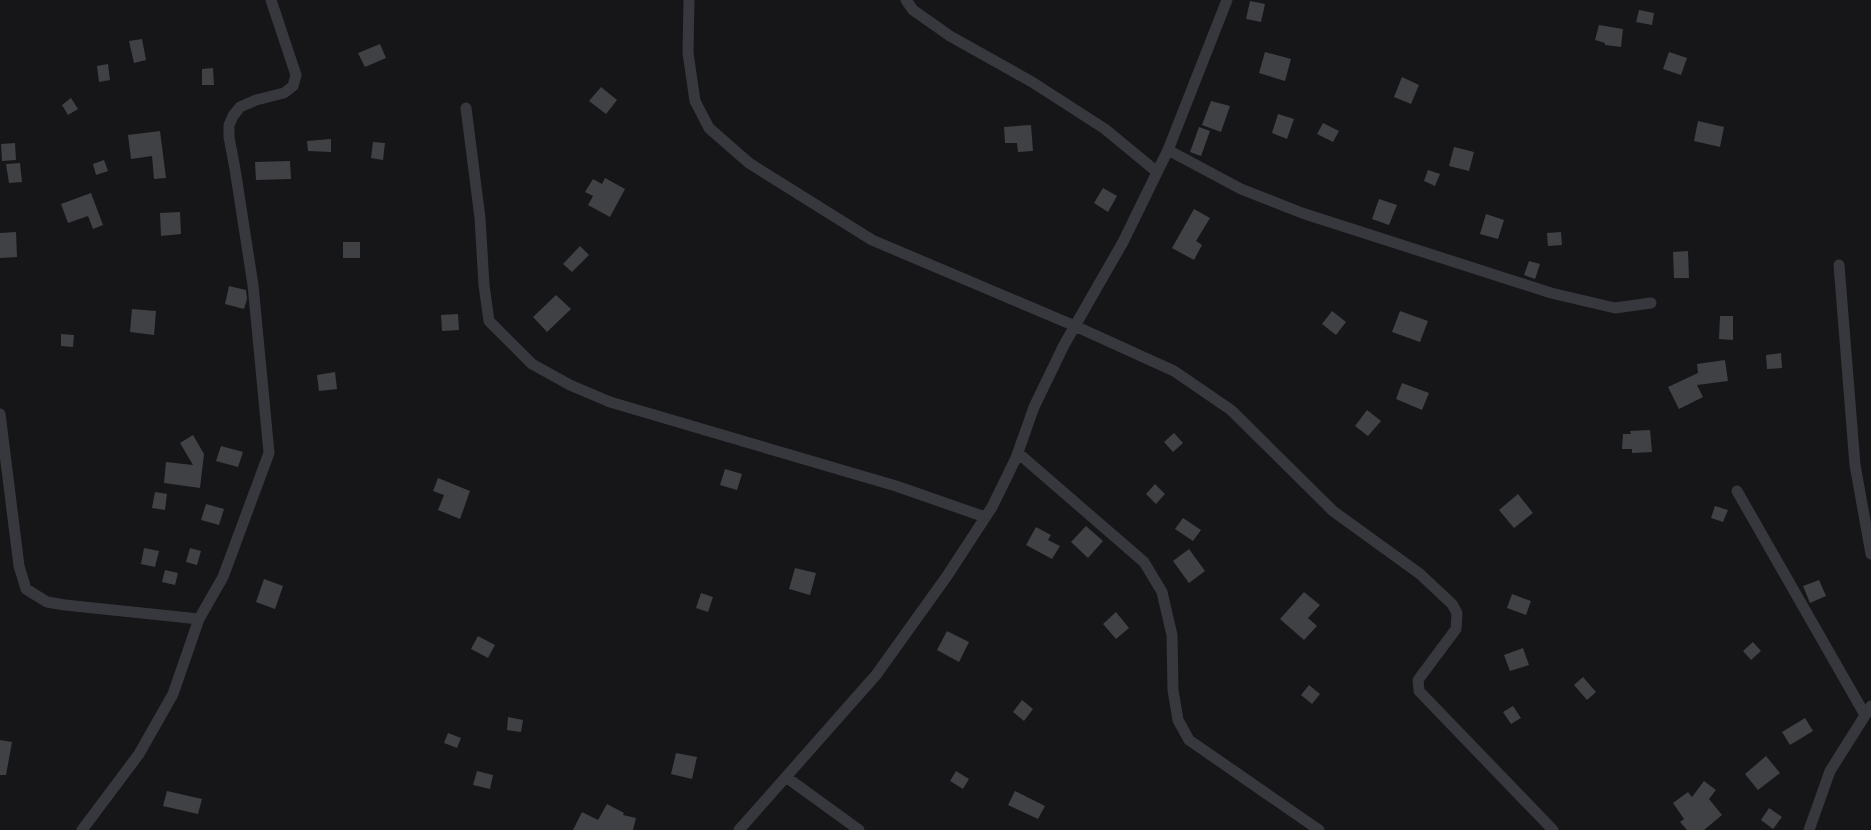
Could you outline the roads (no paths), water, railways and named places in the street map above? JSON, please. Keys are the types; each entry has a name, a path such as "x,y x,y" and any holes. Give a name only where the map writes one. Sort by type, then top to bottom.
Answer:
{"street":[{"path":"82,830 139,754 173,694 199,618 223,577 269,453 253,285 229,125 232,116 240,108 256,100 284,93 293,86 296,76 271,0"},
{"path":"689,0 688,53 695,101 710,128 749,163 872,240 1075,326 1174,371 1231,410 1333,512 1420,574 1452,604 1457,613 1456,629 1418,680 1419,691 1553,830"},
{"path":"906,0 913,10 950,36 1032,82 1105,129 1156,172"},
{"path":"739,830 876,675 947,576 985,517 1018,453 1034,407 1075,326 1123,242 1168,150 1227,0"},
{"path":"466,108 480,218 484,285 489,321 532,364 570,385 610,402 896,486 985,517"},
{"path":"1168,150 1241,189 1302,213 1551,293 1615,308 1651,303"},
{"path":"1839,264 1856,465 1871,554"},
{"path":"0,414 19,566 26,589 48,602 64,605 199,618"},
{"path":"1018,453 1144,562 1162,592 1172,635 1173,690 1178,720 1189,740 1320,830"},
{"path":"1737,491 1868,711 1830,771 1809,830"},
{"path":"786,776 859,830"}]}
